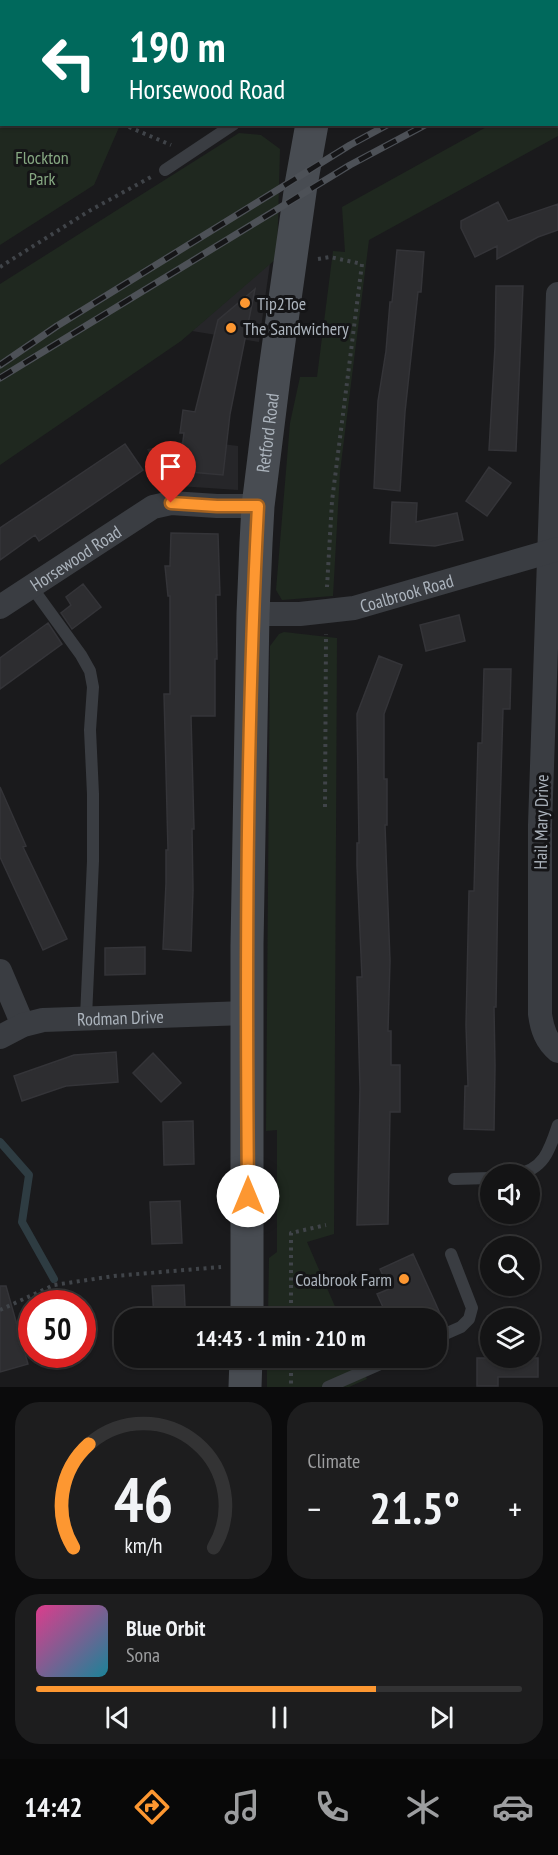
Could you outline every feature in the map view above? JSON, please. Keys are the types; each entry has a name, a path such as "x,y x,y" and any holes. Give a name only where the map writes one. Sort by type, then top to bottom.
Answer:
{"main road":[{"name":"Retford Road","path":"247,1308 246,1013 253,614 258,506 290,263 312,126"},
{"path":"245,1387 246,1368"}],"street":[{"name":"Hail Mary Drive","path":"558,294 549,825 540,1014 543,1030 552,1046 558,1051"},
{"name":"Horsewood Road","path":"0,607 153,507 171,503 258,506"},
{"name":"Coalbrook Road","path":"253,614 326,612 354,608 554,550"},
{"path":"0,971 23,1025"},
{"name":"Rodman Drive","path":"0,1037 23,1025 43,1020 246,1013"}],"lane":[{"path":"165,170 231,126"},
{"path":"31,586 81,655 90,671 93,687 90,730 93,861 86,1017"},
{"path":"540,1165 548,1153 558,1125"},
{"path":"454,1179 480,1178"},
{"path":"447,1333 461,1327 469,1319 472,1308 451,1254"},
{"path":"328,1387 371,1368"}],"path":[{"path":"127,126 191,153"},
{"path":"0,267 89,211 165,170"},
{"path":"290,263 330,256 362,264 332,501 326,612 325,807"},
{"path":"291,1308 291,1233 326,1226"},
{"path":"0,1310 54,1285 114,1276 248,1264"},
{"path":"291,1368 291,1387"}],"shaded area":[{"path":"270,263 259,342 192,331"},
{"path":"191,440 238,446 238,490 164,485 147,449"}],"green space":[{"name":"Flockton Park","path":"0,126 120,126 94,185 0,245"},
{"path":"488,126 558,126 558,136 369,240 340,472 333,596 282,600 276,590 290,423 300,377 317,377 333,251 345,252 342,207"},
{"path":"239,133 261,135 280,149 277,258 181,341 0,465 0,284"},
{"path":"284,632 337,638 334,1234 307,1242 336,1308 268,1308 269,1258 277,1252 277,1130 266,1131 270,646 279,634"},
{"path":"267,1368 362,1368 367,1379 349,1387 267,1387"}],"building":[{"path":"498,202 508,221 558,204 558,230 538,237 497,259 497,246 475,257 461,228 461,221"},
{"path":"397,250 424,252 405,412 400,491 374,488 378,401"},
{"path":"496,286 523,286 516,451 489,450"},
{"path":"255,289 230,414 223,475 190,472 190,465 180,464 184,433 180,433 183,410 195,412 218,320"},
{"path":"125,444 143,470 39,541 35,535 0,560 0,528"},
{"path":"489,467 511,483 487,516 466,501"},
{"path":"392,502 417,503 416,522 457,513 463,540 435,546 390,543"},
{"path":"171,533 218,534 220,595 216,595 215,716 191,716 194,829 192,829 191,951 163,949 166,850 168,850 164,694 170,694 170,596 168,596 165,566 170,566"},
{"path":"83,584 101,607 72,629 61,613 71,605 66,597"},
{"path":"459,615 465,641 426,651 420,625"},
{"path":"48,623 62,644 0,689 0,658"},
{"path":"379,656 402,665 384,714 390,961 388,1031 391,1031 391,1065 400,1065 400,1112 390,1112 388,1224 357,1225 360,1089 357,977 362,977 357,866 357,843 359,843 357,714"},
{"path":"484,669 511,669 510,709 503,709 496,1007 494,1007 494,1130 464,1129 465,1086 468,1086 466,1025 469,891 474,891 478,743 482,743"},
{"path":"0,787 26,846 23,847 67,939 43,950 0,857"},
{"path":"145,947 145,974 105,975 105,948"},
{"path":"116,1052 118,1082 66,1086 22,1101 14,1076 74,1055"},
{"path":"153,1053 181,1083 161,1102 133,1073"},
{"path":"193,1121 194,1164 164,1165 163,1122"},
{"path":"180,1201 182,1243 152,1244 150,1202"},
{"name":"Coalbrook Farm","path":"413,1254 437,1308 383,1308 377,1294 389,1289 380,1269"},
{"path":"184,1285 185,1307 153,1308 152,1286"},
{"path":"0,1286 6,1286 18,1329 18,1367 0,1372"},
{"path":"477,1358 480,1358 480,1368 538,1368 538,1377 498,1377 498,1386 477,1386"}],"waterway":[{"path":"0,1142 29,1175 22,1222 54,1279"}],"railway":[{"path":"0,365 57,326 350,145 385,126"},
{"path":"0,378 350,165 423,126"}],"place":[{"name":"Tip2Toe","path":"245,303"},
{"name":"The Sandwichery","path":"231,328"},
{"name":"Coalbrook Farm","path":"404,1279"}],"route":[{"path":"171,503 258,506 253,614 246,1013 248,1196"}]}
